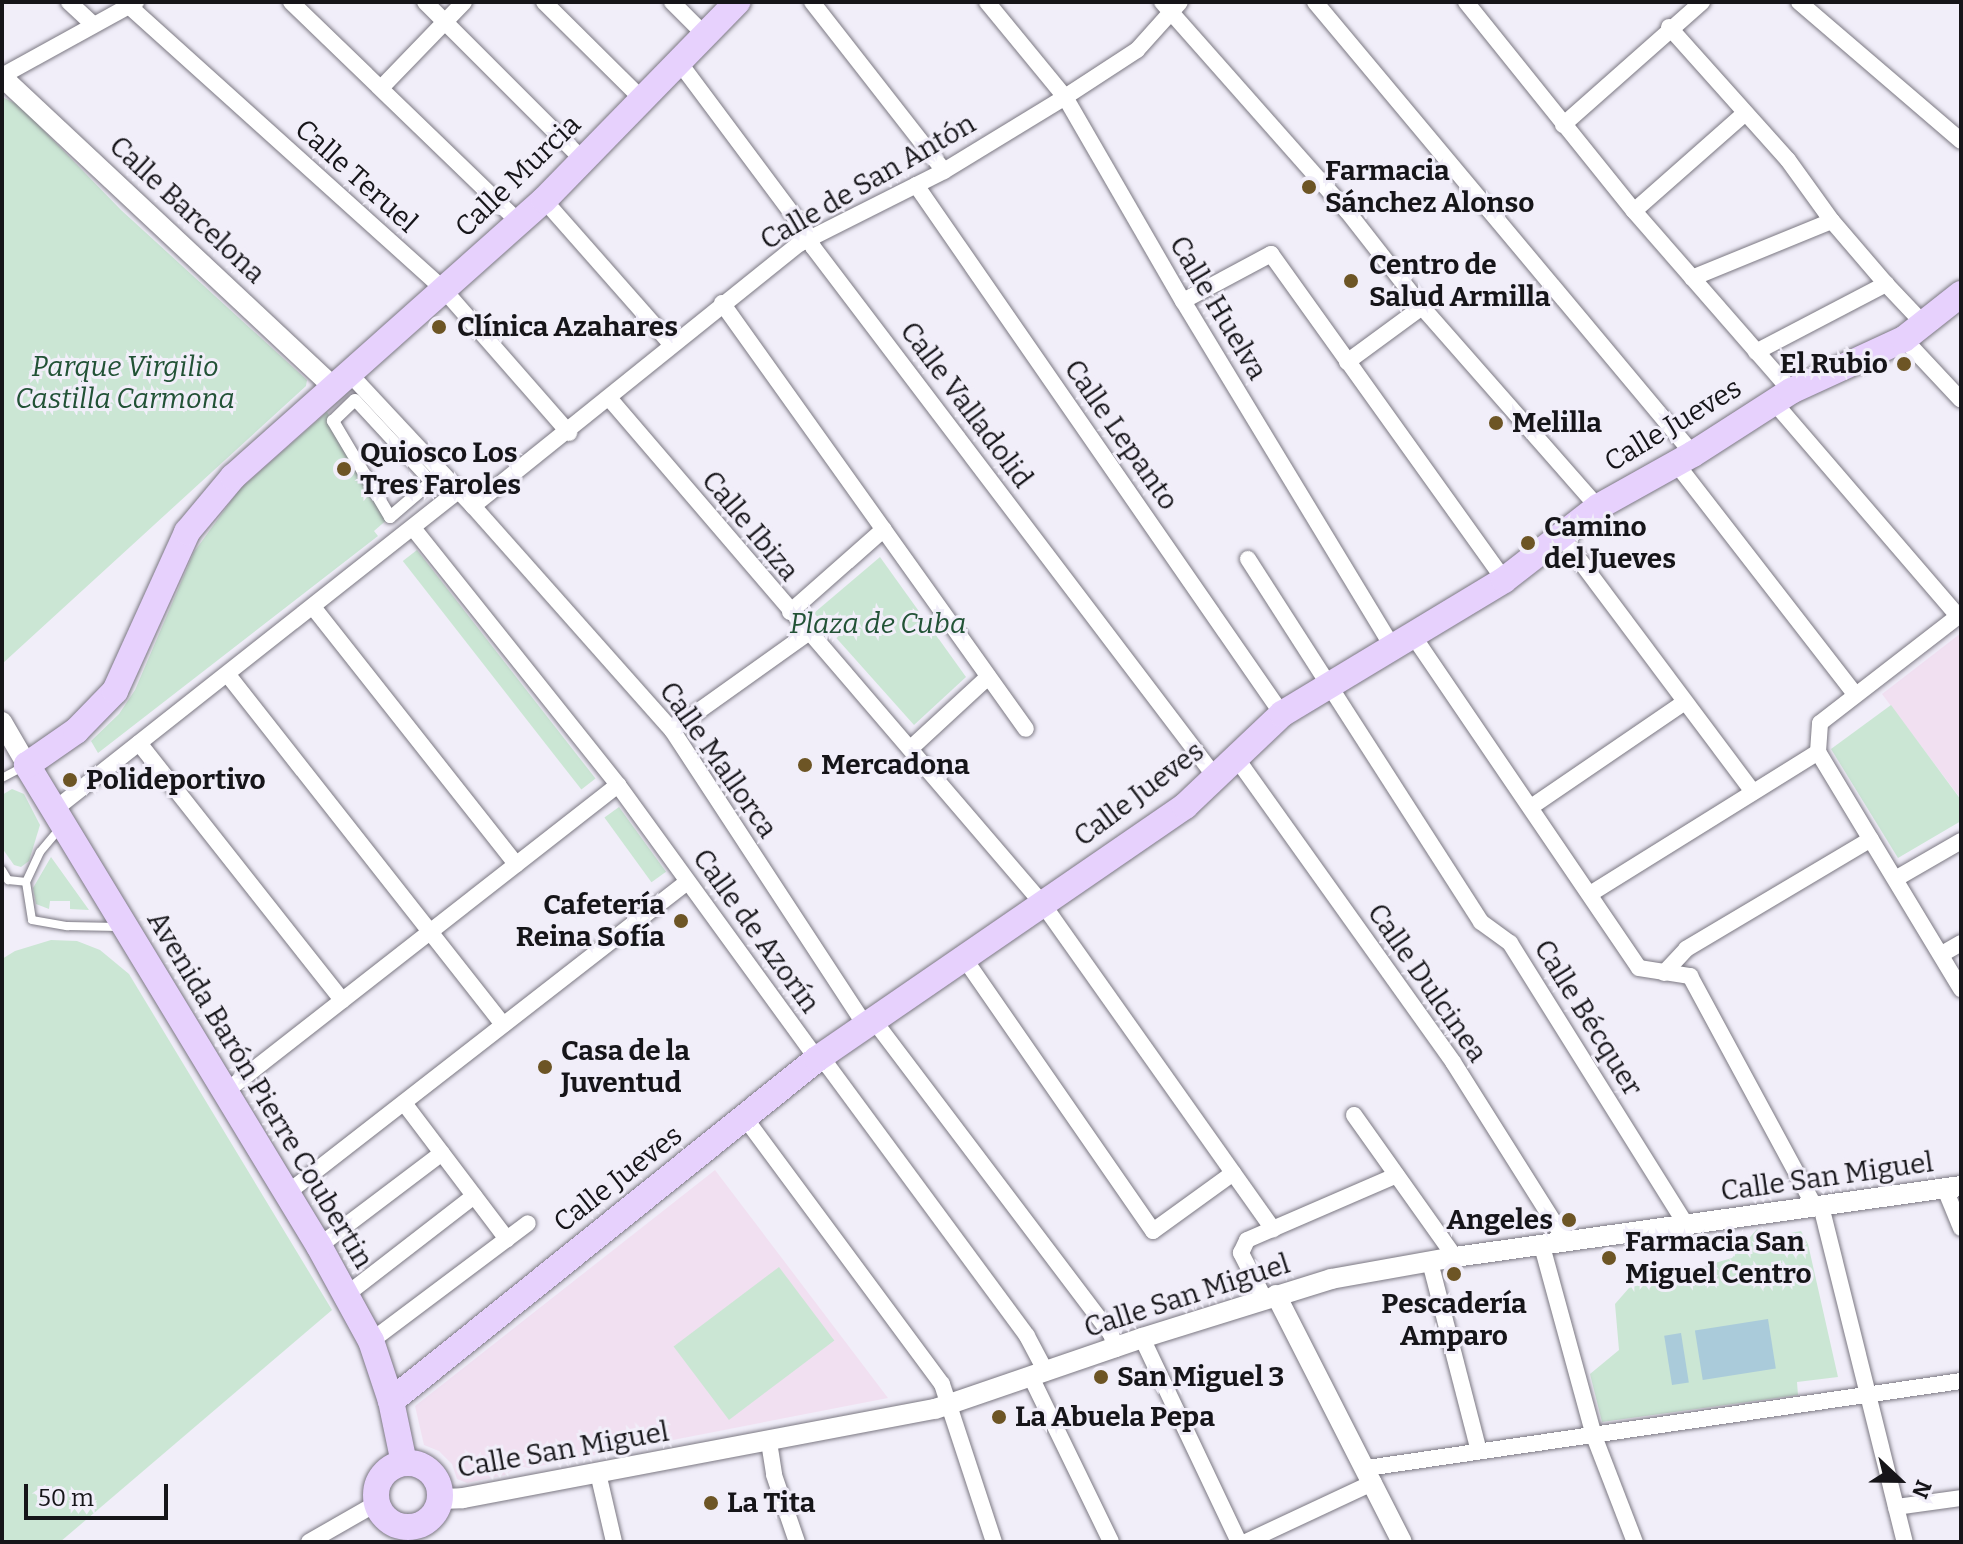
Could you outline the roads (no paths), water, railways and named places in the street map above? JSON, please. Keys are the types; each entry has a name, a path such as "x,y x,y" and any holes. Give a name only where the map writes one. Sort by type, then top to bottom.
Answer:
{"main road":[{"name":"Calle Murcia","path":"27,765 76,731 115,691 170,566 208,503 340,379 544,200 737,2"},
{"name":"Calle Jueves","path":"391,1401 817,1059 1185,806 1282,714 1504,580 1598,507 1684,458 1782,396 1914,331 1961,294"},
{"name":"Avenida Barón Pierre Coubertin","path":"27,765 319,1246 371,1341 391,1401 404,1463"},
{"path":"404,1463 428,1470 438,1485 439,1499 435,1510 413,1533 388,1520 377,1503 378,1482 385,1472 404,1463"}],"street":[{"path":"69,2 93,24"},
{"path":"291,2 519,222"},
{"path":"425,2 583,160"},
{"path":"382,87 464,2"},
{"path":"544,2 642,99"},
{"path":"672,2 705,35"},
{"path":"812,2 944,171"},
{"name":"Calle Huelva","path":"987,2 1065,97 1183,301 1404,642 1531,807 1639,968 1690,976 1818,1206"},
{"path":"1315,2 1684,458 1855,694"},
{"path":"1466,2 1634,211 1756,352 1782,396 1960,615 1820,723 1818,752 1897,878 1961,989"},
{"path":"1563,125 1669,27 1702,2"},
{"path":"1799,2 1961,141"},
{"path":"2,77 133,4"},
{"name":"Calle Teruel","path":"133,4 444,290 569,433"},
{"path":"1171,6 1347,211 1422,307 1598,507"},
{"name":"Calle de San Antón","path":"473,506 569,433 722,303 810,238 944,171 1065,97 1137,50 1171,6"},
{"path":"1669,27 1788,160 1832,221 1886,284 1961,400"},
{"name":"Calle Valladolid","path":"679,62 810,238 822,259 1216,778"},
{"name":"Calle Barcelona","path":"2,77 340,379"},
{"path":"1634,211 1745,113"},
{"name":"Calle Lepanto","path":"916,185 1282,714"},
{"path":"544,200 671,344"},
{"path":"1692,278 1832,221"},
{"path":"1183,301 1271,254 1504,580"},
{"path":"1756,352 1886,284"},
{"path":"722,303 1026,729"},
{"path":"1347,362 1422,307"},
{"name":"Calle Mallorca","path":"340,379 473,506 672,730 871,1024 1111,1334 1116,1349"},
{"name":"Calle Ibiza","path":"609,398 1042,903 1273,1229"},
{"path":"355,400 431,482 390,517 333,421 355,400"},
{"path":"58,819 139,743 458,491"},
{"name":"Calle de Azorín","path":"413,528 618,785 817,1059 828,1066 1027,1336 1039,1375 1111,1542"},
{"path":"790,612 884,529"},
{"path":"1560,534 1753,792"},
{"name":"Calle Bécquer","path":"1248,559 1333,685 1481,922 1510,943 1686,1225"},
{"path":"313,607 516,864"},
{"path":"672,730 808,633"},
{"path":"228,675 503,1025"},
{"path":"911,748 988,677"},
{"path":"1531,807 1685,702"},
{"path":"2,722 27,765"},
{"path":"139,743 342,1000"},
{"path":"1590,894 1818,752"},
{"name":"Calle Dulcinea","path":"1237,759 1453,1062 1567,1243"},
{"path":"225,1092 618,785"},
{"path":"1664,973 1686,949 1871,839"},
{"path":"1897,878 1961,841"},
{"path":"286,1194 687,882"},
{"path":"1942,954 1961,943"},
{"path":"964,958 1153,1231 1233,1173"},
{"path":"404,1103 507,1239"},
{"path":"1354,1115 1455,1257"},
{"path":"745,1118 942,1384 994,1542"},
{"path":"319,1246 442,1153"},
{"path":"1397,1175 1247,1240 1241,1253 1270,1296 1370,1475 1402,1542"},
{"path":"1953,1187 1961,1228"},
{"name":"Calle San Miguel","path":"439,1499 463,1498 935,1409 1142,1338 1331,1279 1455,1257 1953,1187"},
{"path":"346,1295 474,1196"},
{"path":"1818,1206 1905,1542"},
{"path":"371,1341 528,1223"},
{"path":"1542,1246 1594,1436 1635,1542"},
{"path":"1430,1262 1479,1451"},
{"path":"1142,1338 1239,1542"},
{"path":"1246,1542 1370,1475 1479,1451 1961,1381"},
{"path":"769,1442 774,1475 797,1542"},
{"path":"598,1473 614,1542"},
{"path":"1896,1507 1961,1498"},
{"path":"309,1542 377,1503"}],"lane":[{"path":"2,778 27,765"},
{"path":"58,819 26,882 32,920 67,926 127,928"},
{"path":"2,870 8,880 26,882"}],"water":[{"path":"1768,1319 1776,1368 1703,1380 1695,1331"},
{"path":"1681,1333 1689,1382 1672,1385 1664,1336"}],"place":[{"name":"Farmacia Sánchez Alonso","path":"1309,187"},
{"name":"Centro de Salud Armilla","path":"1351,281"},
{"name":"Clínica Azahares","path":"439,327"},
{"name":"El Rubio","path":"1904,364"},
{"name":"Melilla","path":"1496,423"},
{"name":"Quiosco Los Tres Faroles","path":"344,469"},
{"name":"Camino del Jueves","path":"1528,543"},
{"name":"Mercadona","path":"805,765"},
{"name":"Polideportivo","path":"70,780"},
{"name":"Cafetería Reina Sofía","path":"681,921"},
{"name":"Casa de la Juventud","path":"545,1067"},
{"name":"Angeles","path":"1569,1220"},
{"name":"Farmacia San Miguel Centro","path":"1609,1258"},
{"name":"Pescadería Amparo","path":"1454,1274"},
{"name":"San Miguel 3","path":"1101,1377"},
{"name":"La Abuela Pepa","path":"999,1417"},
{"name":"La Tita","path":"711,1503"}],"park label":[{"name":"Parque Virgilio Castilla Carmona","path":"125,383"},
{"name":"Plaza de Cuba","path":"878,624"}]}
